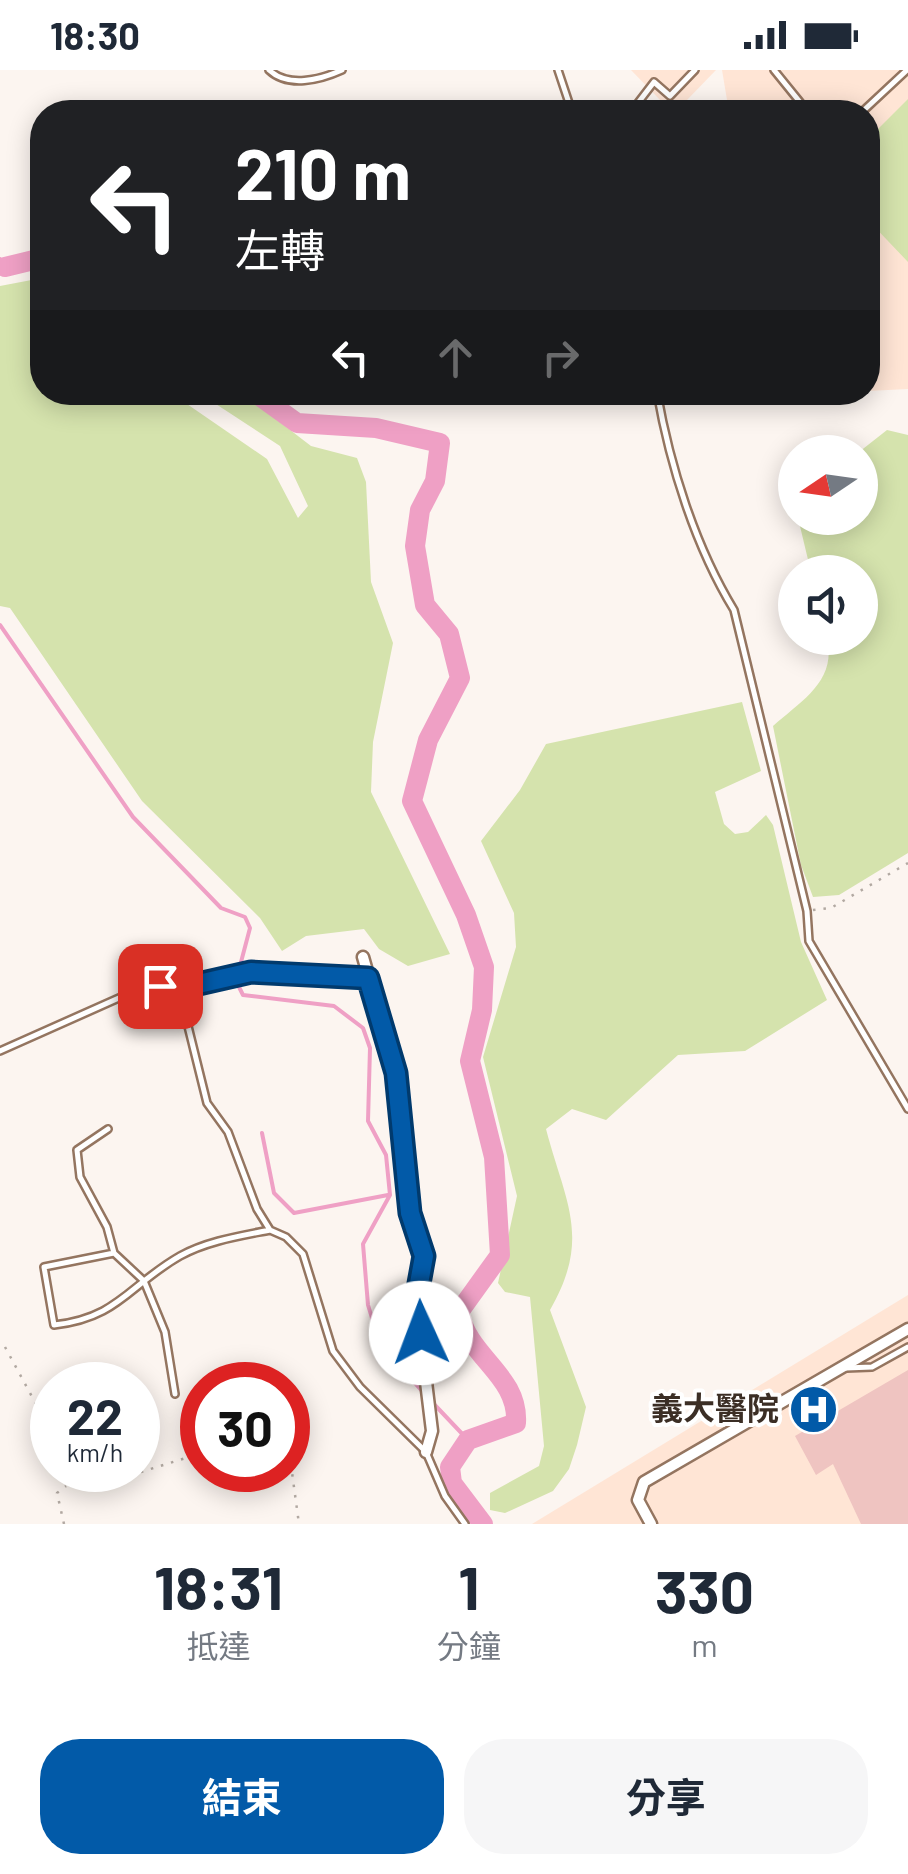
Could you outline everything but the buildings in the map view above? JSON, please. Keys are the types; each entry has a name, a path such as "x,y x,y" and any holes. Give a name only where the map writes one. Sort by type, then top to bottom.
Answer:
{"street":[{"path":"363,957 396,1073 410,1213 424,1256 416,1300 432,1431 426,1452"},
{"path":"172,990 251,972 368,978"},
{"path":"651,1524 638,1500 644,1482 908,1329"}],"lane":[{"path":"269,70 278,78 317,80 342,70"},
{"path":"558,70 568,100"},
{"path":"641,100 654,82 670,96 695,70"},
{"path":"774,70 798,100"},
{"path":"875,100 907,70"},
{"path":"660,405 665,434 712,574 734,610 806,912 809,941 908,1109"},
{"path":"0,1051 139,989 172,990 184,1010 207,1103 228,1132 270,1230"},
{"path":"108,1130 77,1150 80,1176 114,1253 144,1281 165,1332 175,1394"},
{"path":"114,1253 44,1266 54,1325 86,1322 116,1306 184,1254 270,1230 286,1237 303,1254 333,1351 360,1386 426,1452 444,1496 465,1524"},
{"path":"838,1368 872,1367 908,1347"}],"path":[{"path":"806,912 831,908 908,863"},
{"path":"5,1347 30,1393"},
{"path":"59,1492 64,1524"},
{"path":"295,1492 299,1524"}],"shaded area":[{"path":"631,70 716,70 687,100 660,100"},
{"path":"722,70 908,70 908,389 880,390 880,100 727,100"},
{"name":"義大醫院","path":"908,1295 908,1524 532,1524"}],"green space":[{"path":"908,99 908,262 880,233 880,127"},
{"path":"30,280 30,405 188,405 267,459 298,518 308,506 280,446 217,405 258,405 311,446 357,458 366,482 371,582 393,643 373,742 371,792 450,954 408,966 379,949 364,929 306,936 282,951 260,918 142,801 10,608 0,606 0,286"},
{"path":"887,430 908,435 908,853 839,895 813,897 801,865 773,726 815,688 829,655 878,655 878,555 807,555 802,535 878,535 878,437"},
{"path":"742,702 761,771 715,792 724,824 735,834 748,832 766,815 773,825 801,942 827,1000 745,1051 678,1055 606,1120 572,1109 546,1129 567,1199 572,1240 563,1284 550,1310 586,1407 569,1469 553,1491 505,1513 490,1510 490,1493 539,1466 544,1446 530,1297 505,1292 498,1283 517,1196 483,1057 516,947 514,913 481,841 520,790 546,744"}],"waterway":[{"path":"0,259 5,267 0,269"},
{"path":"5,267 30,261"},
{"path":"272,405 297,423 376,428 440,443 435,481 420,510 415,546 425,605 449,634 460,678 428,740 412,801 466,915 484,967 482,1010 470,1061 494,1157 500,1255 459,1312 472,1342 510,1392 516,1423 468,1440 450,1467 452,1483 483,1524"},
{"path":"0,625 133,817 221,908 245,917 250,928 236,981 243,995 334,1006 363,1028 370,1048 368,1121 386,1155 390,1195 363,1244 368,1305 380,1344 422,1391"},
{"path":"262,1133 274,1193 294,1213 388,1195"},
{"path":"432,1402 468,1440"}],"place":[{"name":"義大醫院","path":"814,1409"}],"route":[{"path":"160,986 172,990 251,972 368,978 396,1073 403,1113 410,1213 424,1256 416,1300 421,1333"}]}
